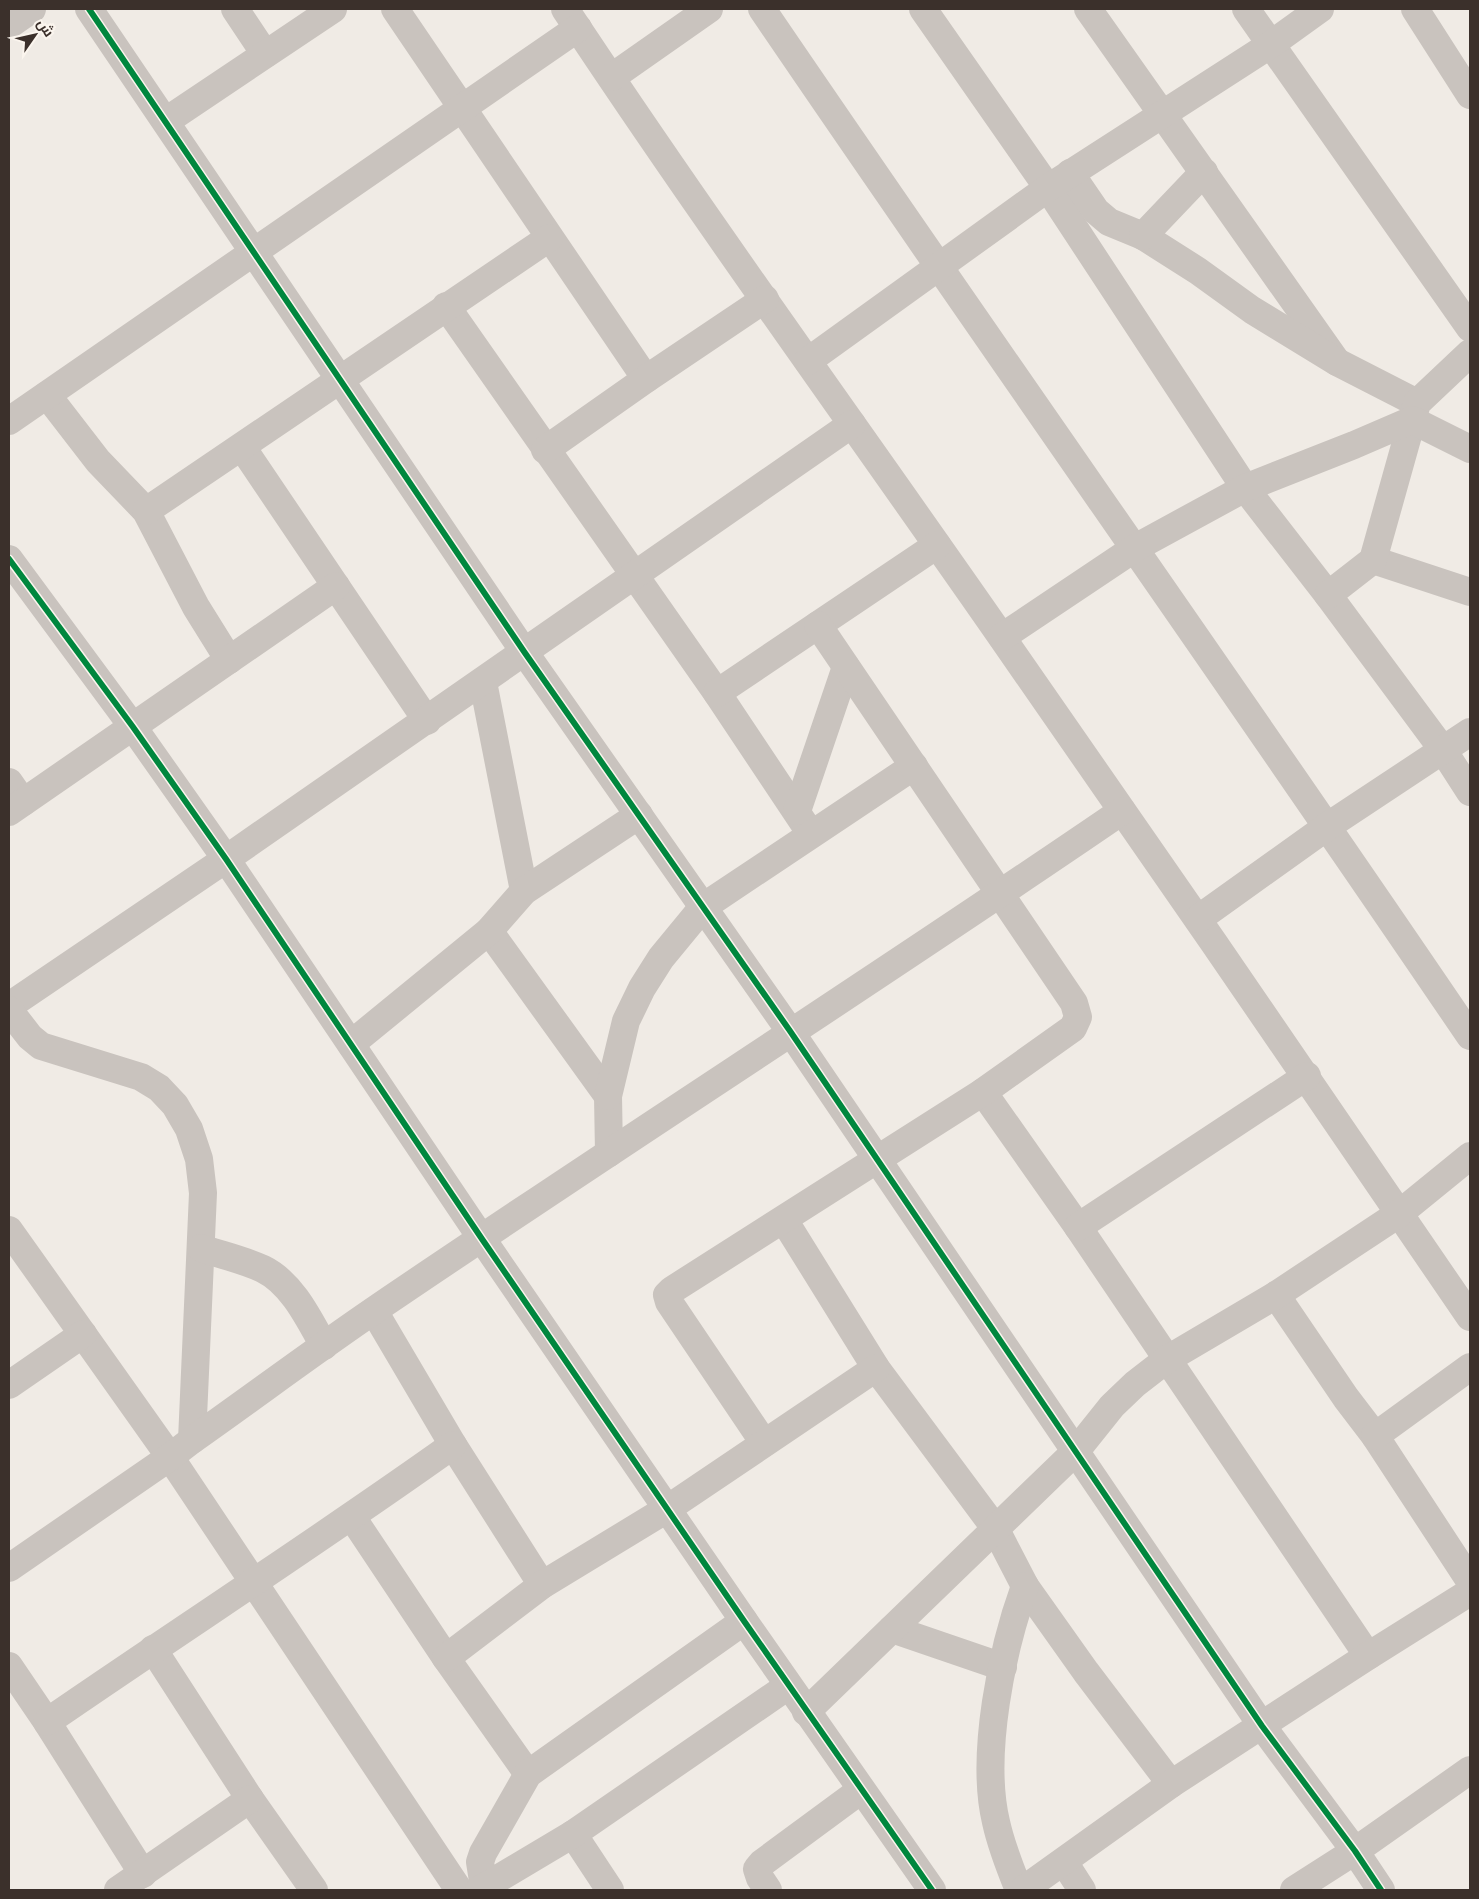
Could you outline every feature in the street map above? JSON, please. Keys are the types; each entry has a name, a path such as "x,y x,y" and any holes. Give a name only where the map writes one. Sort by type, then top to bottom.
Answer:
{"street":[{"path":"9,24 32,9"},
{"path":"89,9 255,251 525,653 790,1031 1262,1726 1355,1851 1381,1890"},
{"path":"235,9 265,54"},
{"path":"166,121 333,9"},
{"path":"395,9 646,379"},
{"path":"612,77 709,9"},
{"path":"762,9 938,268 1136,548 1328,826 1470,1036"},
{"path":"923,9 1048,188 1245,488 1328,594 1443,750 1470,792"},
{"path":"1088,9 1337,362"},
{"path":"1246,9 1467,317"},
{"path":"808,361 1048,188 1270,45 1320,9"},
{"path":"1415,9 1470,95"},
{"path":"9,421 462,108 571,18 1307,1076 1470,1317"},
{"path":"1143,236 1204,172"},
{"path":"1070,173 1096,211 1109,222 1143,236 1198,271 1252,310 1415,411 1470,449"},
{"path":"146,511 549,238"},
{"path":"545,450 765,299"},
{"path":"446,306 717,694 811,834"},
{"path":"1002,637 1136,548 1245,488 1354,445 1415,411 1470,353"},
{"path":"47,395 98,461 146,511 196,607 229,660"},
{"path":"1328,594 1373,560 1415,411"},
{"path":"192,1440 204,1193 199,1159 189,1129 175,1105 159,1088 141,1077 41,1046 30,1036 9,1008 427,721 852,424"},
{"path":"242,447 427,721"},
{"path":"717,694 937,545"},
{"path":"9,559 133,727 226,859 482,1239 788,1686 932,1890"},
{"path":"1373,560 1470,592"},
{"path":"13,799 133,727 336,586"},
{"path":"764,1443 669,1302 667,1295 983,1092 1073,1028 1078,1017 1074,1003 818,625"},
{"path":"797,811 846,667"},
{"path":"483,682 524,891"},
{"path":"1198,919 1328,826 1470,732"},
{"path":"608,1153 608,1096 626,1021 642,988 661,958 703,907 914,766"},
{"path":"9,1568 170,1457 374,1311 790,1031 1001,893 1122,811"},
{"path":"352,1044 489,931 524,891 639,815"},
{"path":"489,931 608,1096"},
{"path":"1078,1227 1307,1076"},
{"path":"983,1092 1078,1227 1166,1360 1368,1656"},
{"path":"806,1712 1076,1451 1112,1406 1135,1384 1166,1360 1276,1295 1400,1213 1470,1156"},
{"path":"784,1220 876,1368 995,1528 1025,1586 1092,1679 1172,1784"},
{"path":"9,1230 170,1457 253,1582 474,1889"},
{"path":"201,1248 264,1269 286,1286 303,1308 324,1346"},
{"path":"1276,1295 1346,1398 1375,1436 1470,1582"},
{"path":"374,1311 453,1445 542,1585"},
{"path":"9,1385 83,1334"},
{"path":"1375,1436 1470,1367"},
{"path":"446,1658 542,1585 667,1509 876,1368"},
{"path":"47,1722 152,1649 352,1517 453,1445"},
{"path":"352,1517 446,1658 528,1774"},
{"path":"1020,1890 1005,1855 995,1820 991,1784 992,1733 1002,1667 1013,1618 1025,1586"},
{"path":"1023,1890 1172,1784 1470,1592"},
{"path":"474,1889 483,1853 528,1774 744,1621"},
{"path":"892,1628 1002,1667"},
{"path":"152,1649 250,1799 314,1890"},
{"path":"9,1666 47,1722 143,1874"},
{"path":"474,1889 573,1834 788,1686"},
{"path":"1294,1890 1355,1851 1470,1770"},
{"path":"768,1890 760,1878 757,1869 762,1863 861,1790"},
{"path":"118,1890 250,1799"},
{"path":"573,1834 610,1890"},
{"path":"1064,1862 1082,1890"}],"cycle path":[{"path":"89,9 525,653 790,1031 1262,1726 1355,1851 1381,1890"},
{"path":"9,559 133,727 226,859 482,1239 744,1621 932,1890"}]}
